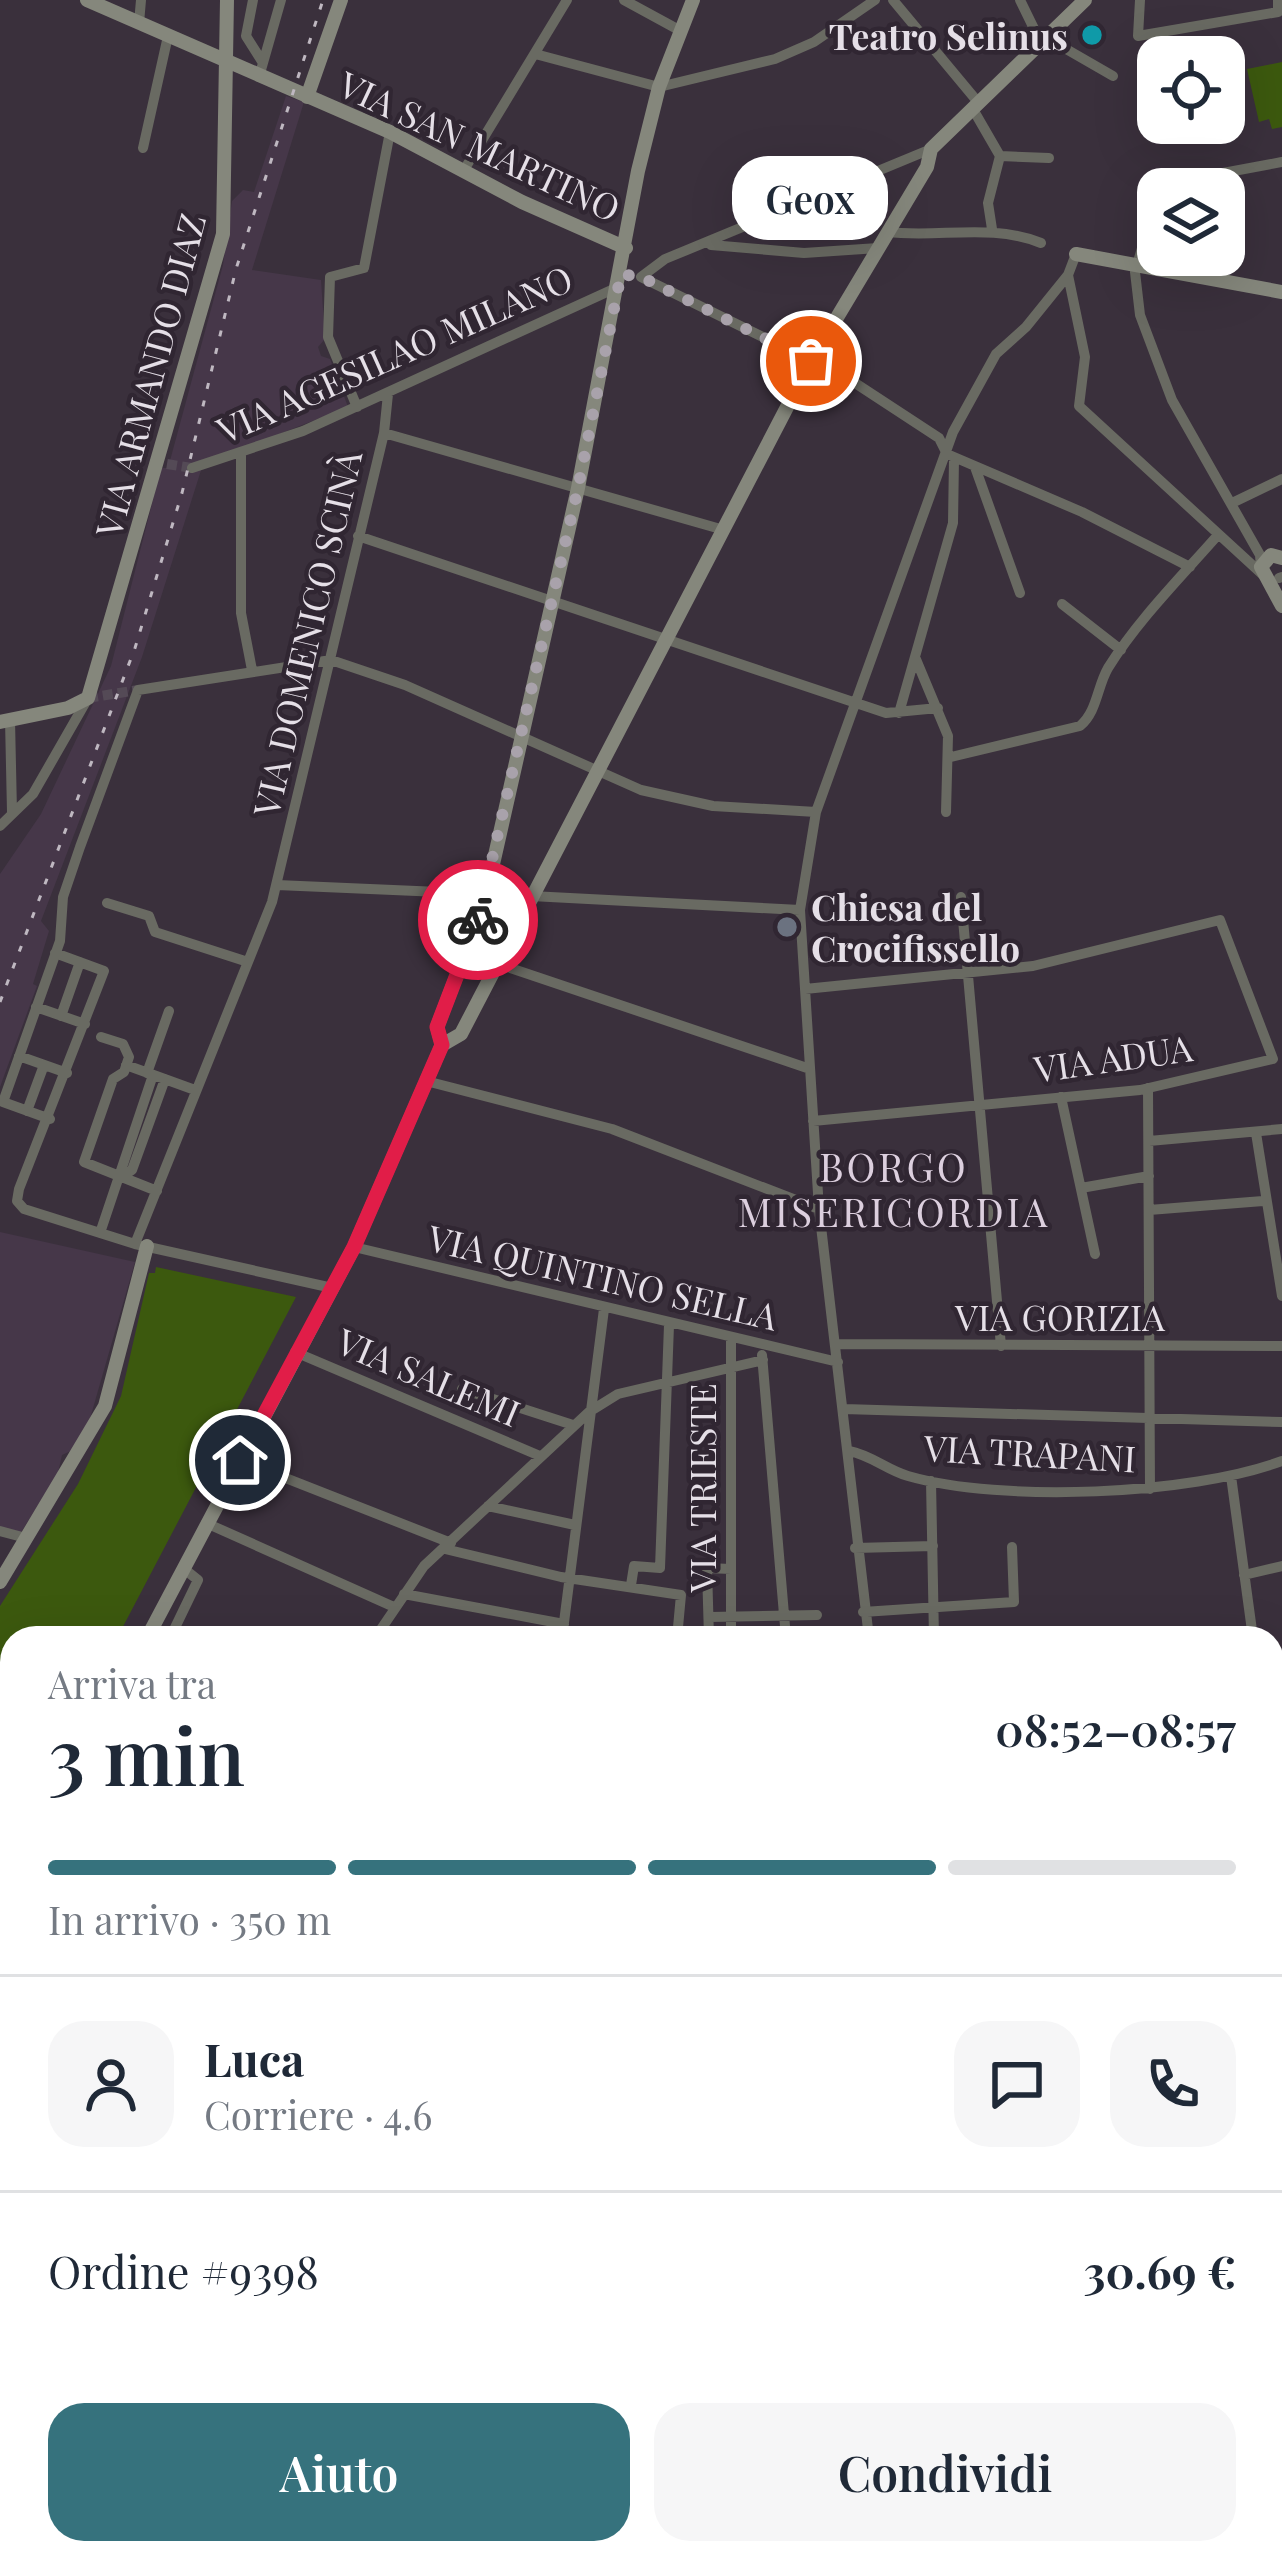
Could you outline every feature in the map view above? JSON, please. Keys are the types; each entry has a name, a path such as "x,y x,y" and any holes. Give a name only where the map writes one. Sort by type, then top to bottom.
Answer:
{"main road":[{"name":"VIA SAN MARTINO","path":"87,0 225,62 261,70 307,97 390,132 464,170 621,273"},
{"name":"VIA ARMANDO DIAZ","path":"88,698 116,616 223,234 226,0"},
{"path":"307,97 341,0"},
{"path":"153,1626 328,1287 354,1247 442,1045 437,1027 485,899 498,845 578,488 638,171 659,87 693,0"},
{"path":"442,1045 457,1040 811,361 927,167 931,149 1085,0"},
{"path":"1076,254 1137,267"},
{"path":"1187,276 1282,292"},
{"path":"1273,566 1282,606"},
{"path":"5,721 88,698"},
{"path":"0,1582 105,1406 141,1245"}],"street":[{"path":"140,23 142,0"},
{"path":"253,0 246,36 261,70"},
{"path":"261,70 281,0"},
{"path":"464,170 538,55 567,0"},
{"path":"624,0 679,30"},
{"path":"538,55 659,87 775,59 814,42 875,0"},
{"path":"893,0 976,106 1000,156"},
{"path":"1020,0 1044,40 1113,76"},
{"path":"1140,0 1138,36 1278,12 1278,0"},
{"path":"143,148 168,36"},
{"path":"357,407 328,337 330,277 364,268 390,132"},
{"path":"641,277 665,259 711,245 907,155 931,149"},
{"path":"1000,156 1049,158"},
{"path":"992,229 992,172 1000,156"},
{"path":"1245,169 1282,162"},
{"path":"887,232 961,234 992,229 1041,242"},
{"path":"711,245 803,253 878,248"},
{"path":"898,713 952,523 953,431 995,354 1027,327 1068,275 1076,254"},
{"path":"621,273 641,277 896,408 939,439 950,457 1082,512 1190,567"},
{"name":"VIA AGESILAO MILANO","path":"192,468 241,455 388,394 621,273"},
{"path":"1068,275 1084,357 1079,406 1233,551 1273,566"},
{"path":"1137,276 1134,286 1140,315 1166,385 1273,566"},
{"name":"VIA DOMENICO SCINÀ","path":"141,1245 195,1090 277,885 384,433 388,394"},
{"path":"384,433 724,530"},
{"path":"241,455 241,613 251,670"},
{"path":"866,1626 819,1209 800,910 816,812 950,457"},
{"path":"975,467 1020,593"},
{"path":"1232,503 1282,479"},
{"path":"358,536 667,636 853,704 898,713 938,708"},
{"path":"946,812 943,760 1068,730 1091,717 1106,672 1120,650 1217,536"},
{"path":"1233,551 1273,566"},
{"path":"1062,604 1120,650"},
{"path":"915,657 938,708 951,757"},
{"path":"48,1123 3,1102 55,953 63,897 138,690 331,660 405,685 677,801 816,812"},
{"path":"0,826 33,794 88,698"},
{"path":"5,721 12,812"},
{"path":"277,885 485,899 520,917"},
{"path":"530,896 800,910"},
{"path":"961,897 1001,1346"},
{"path":"107,903 148,916 155,932 248,962"},
{"name":"VIA ADUA","path":"813,1121 1148,1088 1273,1058 1220,920 1033,966 967,972"},
{"path":"466,952 810,1069"},
{"path":"55,953 104,971 17,1201 24,1209 141,1245 328,1287"},
{"path":"61,1016 80,962"},
{"path":"805,989 967,972"},
{"path":"453,985 480,996"},
{"path":"36,1007 85,1024"},
{"path":"100,1233 122,1177 118,1168 155,1075 169,1011"},
{"path":"101,1037 123,1044 126,1065"},
{"path":"19,1056 67,1073"},
{"path":"27,1111 44,1064"},
{"path":"126,1065 195,1090"},
{"path":"126,1065 113,1079 84,1162 157,1191"},
{"path":"426,1082 612,1129 819,1209"},
{"path":"1148,1088 1150,1490"},
{"path":"1061,1097 1095,1254"},
{"path":"1149,1142 1282,1129"},
{"path":"1256,1132 1263,1201 1282,1296"},
{"path":"1081,1187 1149,1176"},
{"path":"1149,1210 1263,1201"},
{"name":"VIA QUINTINO SELLA","path":"354,1247 838,1362"},
{"path":"404,1594 564,1624 604,1309"},
{"path":"631,1585 634,1566 660,1568 669,1325"},
{"name":"VIA TRIESTE","path":"731,1339 732,1626"},
{"name":"VIA GORIZIA","path":"837,1344 1282,1346"},
{"path":"761,1345 785,1626"},
{"name":"VIA SALEMI","path":"295,1352 540,1456"},
{"path":"382,1626 448,1546 589,1412 619,1394 763,1360"},
{"path":"462,1389 573,1425"},
{"path":"844,1409 1282,1423"},
{"name":"VIA TRAPANI","path":"849,1450 904,1476 1042,1490 1150,1490 1282,1461"},
{"path":"240,1460 448,1546 571,1576 682,1594 678,1626"},
{"path":"1231,1475 1251,1626"},
{"path":"932,1481 934,1626"},
{"path":"488,1506 574,1526"},
{"path":"206,1523 394,1606"},
{"path":"0,1532 26,1538"},
{"path":"855,1548 933,1546"},
{"path":"863,1612 1014,1602 1012,1547"},
{"path":"1244,1575 1282,1566"},
{"path":"176,1626 198,1580 183,1568"},
{"path":"710,1626 706,1568 731,1569"},
{"path":"710,1617 818,1615"}],"shaded area":[{"path":"286,96 304,102 252,270 321,280 325,339 318,347 321,356 330,359 348,407 203,464 142,657 41,921 49,931 33,984 37,986 0,1087 0,874 41,814 111,666 161,468 168,468 223,265 232,201 243,190 254,192"},
{"path":"0,1232 135,1262 87,1429 73,1450 62,1455 58,1473 20,1534 0,1528"}],"green space":[{"path":"1282,62 1282,127 1272,129 1269,119 1259,122 1247,69"},
{"path":"156,1267 296,1297 123,1626 0,1626 0,1606 78,1484 121,1396 149,1273 155,1273"}],"tunnel":[{"path":"167,464 192,468"},
{"path":"88,698 138,690"}],"railway":[{"path":"0,1002 135,648 182,493 236,269 323,0"}],"way so far":[{"path":"478,920 578,488 621,274 641,277 811,361"}],"place":[{"name":"Teatro Selinus","path":"1092,35"},
{"name":"Geox","path":"811,361"},
{"name":"Chiesa del Crocifissello","path":"787,927"}],"district":[{"name":"BORGO MISERICORDIA","path":"894,1188"}],"route":[{"path":"240,1460 358,1238 442,1045 437,1027 478,920"}]}
